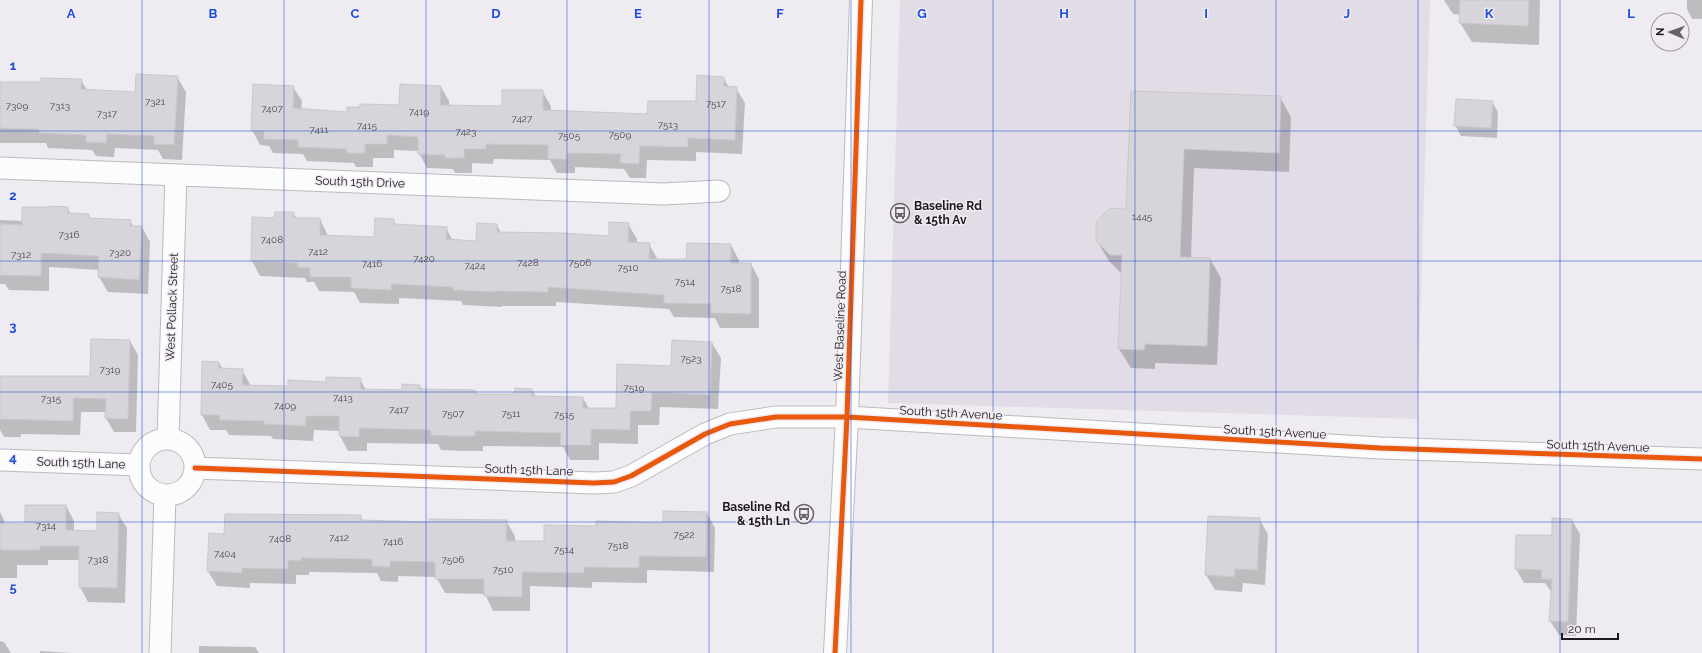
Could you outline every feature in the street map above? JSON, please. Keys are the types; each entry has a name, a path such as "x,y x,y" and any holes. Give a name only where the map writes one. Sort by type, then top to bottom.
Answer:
{"main road":[{"name":"West Baseline Road","path":"835,653 847,417 861,0"}],"street":[{"name":"South 15th Drive","path":"0,168 664,194 719,192"},
{"name":"West Pollack Street","path":"168,439 176,175"},
{"name":"South 15th Lane","path":"195,468 594,483 614,482 631,476 705,434 730,424 776,417 847,417"},
{"name":"South 15th Avenue","path":"847,417 1380,448 1702,459"},
{"path":"168,439 177,440 190,451 194,459 195,468 191,482 186,488 172,495 164,495 157,494 146,485 139,472 139,465 141,456 145,449 152,443 168,439"},
{"name":"South 15th Lane","path":"0,460 139,465"},
{"path":"160,653 164,495"}],"shaded area":[{"path":"900,0 1430,0 1417,419 888,403"}],"building":[{"path":"1460,0 1529,0 1528,26 1459,23"},
{"path":"136,74 178,76 174,145 154,144 154,136 107,134 106,143 86,142 86,135 39,133 39,129 0,128 0,82 41,82 41,78 82,79 81,89 135,92"},
{"path":"697,75 724,77 724,86 737,87 735,140 688,138 688,147 640,146 639,164 620,163 621,154 567,153 567,159 548,159 548,145 486,144 486,149 464,149 464,158 445,158 445,155 418,154 418,137 387,135 387,144 365,144 365,153 346,153 347,149 298,147 298,140 264,139 264,131 251,131 253,84 294,86 293,108 347,112 347,107 360,107 360,104 399,105 400,84 441,86 440,105 502,106 502,90 543,90 543,110 647,114 648,101 696,101"},
{"path":"1131,91 1281,96 1279,153 1184,149 1180,257 1210,258 1207,346 1145,344 1144,350 1118,349 1122,255 1110,255 1096,241 1096,222 1110,208 1126,209"},
{"path":"1456,99 1493,101 1491,128 1454,126"},
{"path":"22,207 68,207 68,213 89,214 89,218 131,220 130,226 142,226 139,280 98,277 99,256 41,253 41,276 0,275 0,224 22,225"},
{"path":"275,212 294,212 293,218 320,218 320,235 374,237 375,218 394,219 394,224 447,227 446,239 476,241 477,223 497,224 497,232 562,233 609,236 609,222 629,223 628,242 650,243 649,259 686,259 687,243 731,244 731,263 751,263 751,314 711,313 711,304 664,303 664,295 548,287 548,292 453,290 453,287 391,284 391,290 351,288 351,277 310,277 310,268 298,267 298,263 251,261 252,217 274,218"},
{"path":"91,339 130,340 128,419 105,418 106,399 73,398 73,421 0,419 0,376 90,376"},
{"path":"672,340 712,342 710,395 652,392 651,411 630,411 630,430 591,429 591,445 560,445 561,433 475,431 475,436 453,436 431,435 431,430 359,428 359,437 339,436 339,416 306,416 305,426 264,424 264,421 219,420 220,415 201,415 202,361 219,362 219,368 243,369 242,385 288,386 288,380 326,382 326,377 361,378 360,389 402,390 402,384 420,385 420,389 475,390 475,394 514,394 515,388 532,389 532,396 583,397 583,408 616,408 617,364 671,366"},
{"path":"25,505 66,505 66,530 97,531 97,512 119,513 117,588 79,587 79,546 40,546 40,550 0,550 0,523 25,524"},
{"path":"663,511 707,512 706,557 639,556 639,568 584,567 584,573 522,572 522,597 484,596 484,579 435,579 435,562 390,561 390,567 372,566 372,559 301,558 301,561 288,560 288,569 242,568 242,573 207,571 209,533 224,534 225,514 361,515 361,520 429,522 429,519 507,520 506,541 544,541 544,525 596,526 596,521 663,523"},
{"path":"1208,516 1260,518 1257,570 1235,569 1234,577 1205,575"},
{"path":"1552,518 1572,519 1568,622 1549,621 1552,579 1541,579 1542,570 1515,569 1516,535 1552,535"}],"cycle path":[{"path":"835,653 847,417 861,0"},
{"path":"195,468 594,483 614,482 631,476 705,434 730,424 776,417 847,417 1380,448 1702,459"}],"place":[{"name":"Baseline Rd & 15th Av","path":"900,213"},
{"name":"Baseline Rd & 15th Ln","path":"804,514"}]}
